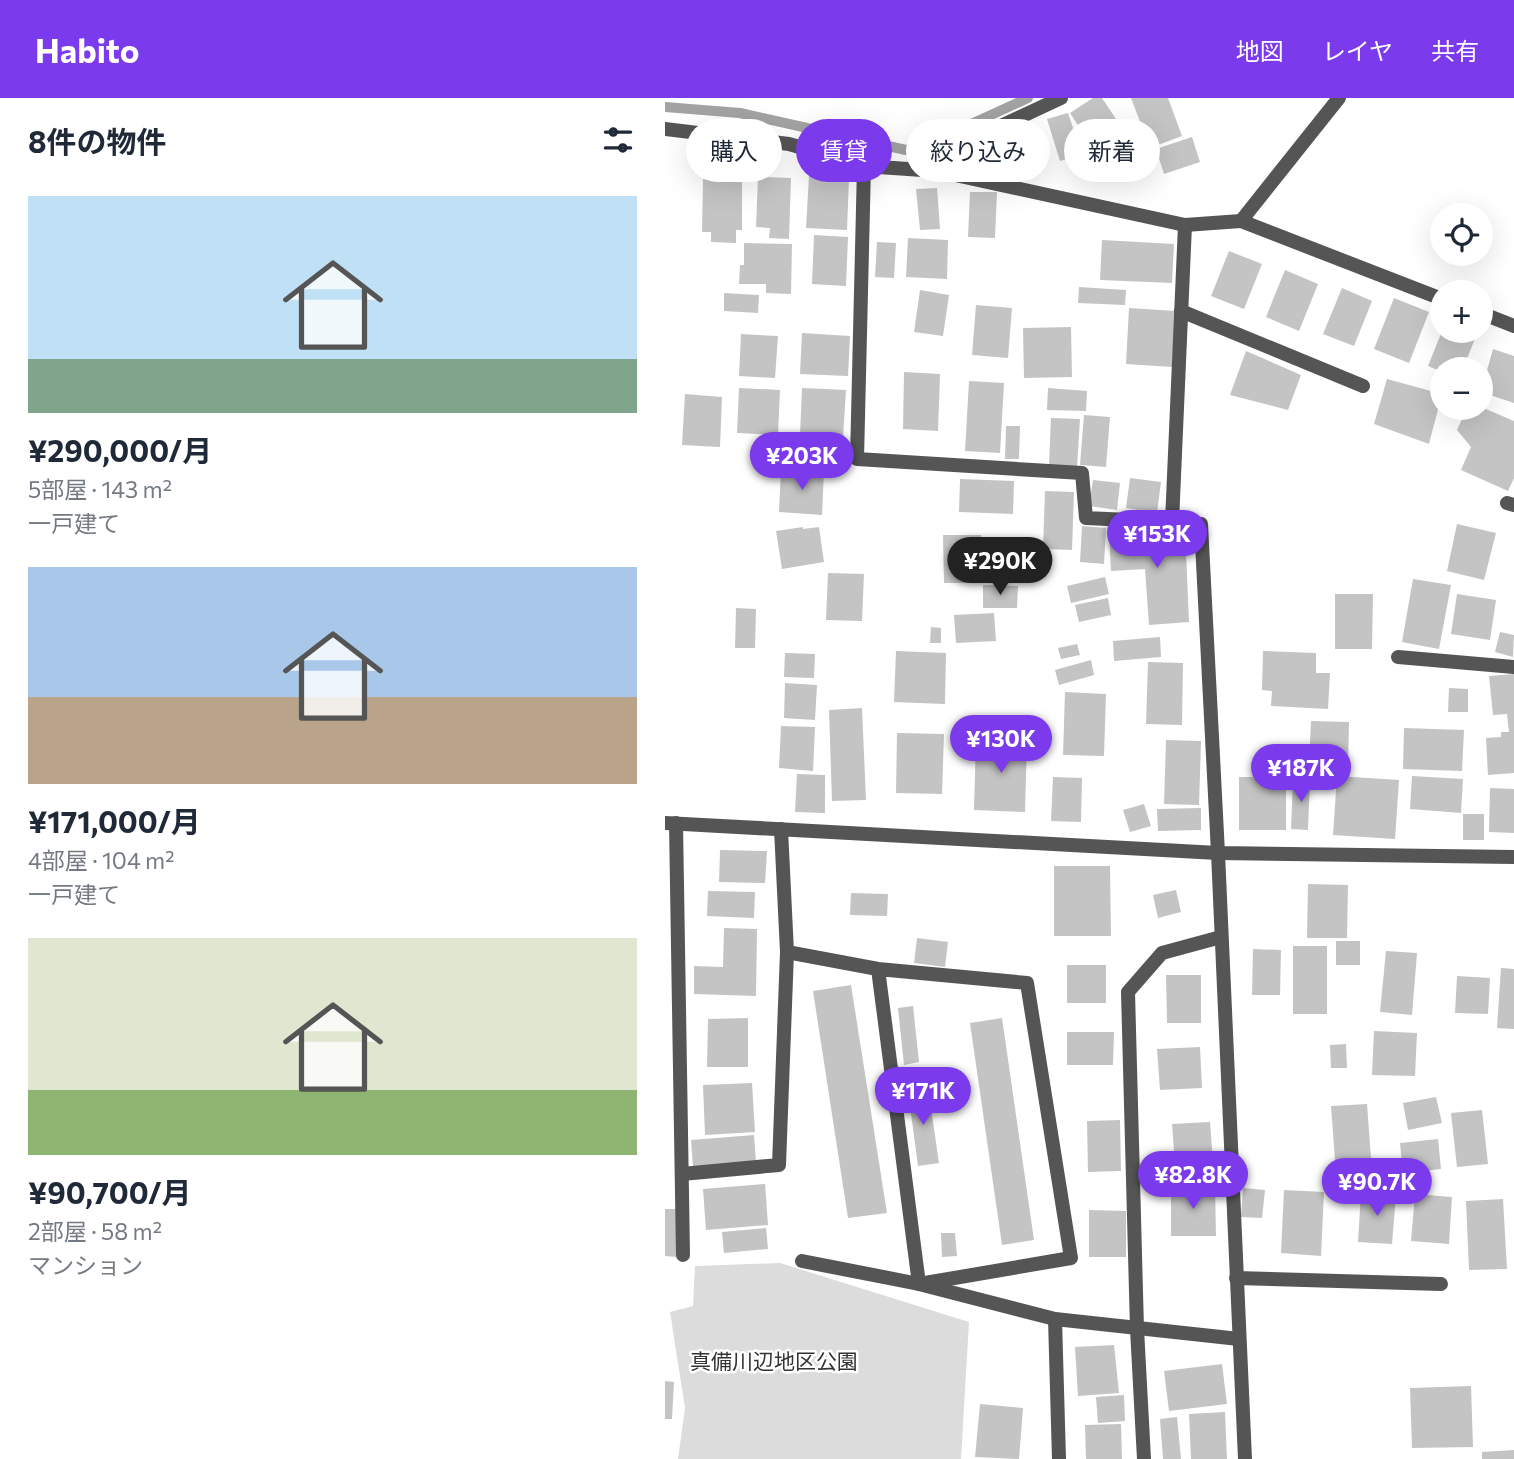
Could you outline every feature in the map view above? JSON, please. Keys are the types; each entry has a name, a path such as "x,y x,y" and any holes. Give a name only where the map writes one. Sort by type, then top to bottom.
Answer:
{"street":[{"path":"1016,119 1061,98"},
{"path":"1241,221 1339,98"},
{"path":"665,130 796,146"},
{"path":"864,182 857,458 1082,473 1086,518 1201,524 1245,1459"},
{"path":"988,182 1185,225 1241,221 1430,294"},
{"path":"1172,522 1185,225"},
{"path":"1181,311 1363,386"},
{"path":"1493,318 1514,326"},
{"path":"1398,657 1514,667"},
{"path":"683,1255 671,823 1218,853 1514,858"},
{"path":"682,1174 779,1165 787,952 781,829"},
{"path":"1144,1459 1137,1329 1128,992 1162,953 1221,937"},
{"path":"787,952 879,969 1027,983 1070,1258 919,1284"},
{"path":"879,969 919,1284"},
{"path":"802,1261 919,1284 1055,1319 1239,1339"},
{"path":"1236,1278 1441,1284"},
{"path":"1055,1319 1059,1459"}],"green space":[{"name":"真備川辺地区公園","path":"780,1263 969,1322 961,1459 678,1459 685,1408 670,1312 693,1306 695,1266"}],"building":[{"path":"1093,98 1102,98 1116,119 1074,119 1070,113"},
{"path":"1131,98 1168,98 1182,136 1160,144 1160,119 1139,119"},
{"path":"1068,113 1070,119 1064,119 1064,160 1060,161 1050,129 1050,119 1047,119"},
{"path":"1192,137 1200,162 1164,174 1160,148"},
{"path":"782,178 791,178 789,239 769,238 770,228 756,227 758,182 782,182"},
{"path":"703,182 742,182 742,230 736,230 736,243 711,242 711,232 702,232"},
{"path":"809,182 849,182 847,230 806,228"},
{"path":"937,188 940,229 920,230 916,189"},
{"path":"970,192 997,192 995,238 968,237"},
{"path":"814,235 848,237 846,286 812,284"},
{"path":"908,238 948,240 947,279 906,277"},
{"path":"1102,240 1174,244 1172,283 1100,280"},
{"path":"877,242 896,243 894,278 875,277"},
{"path":"744,243 792,244 791,294 766,293 766,284 739,284 740,265 744,265"},
{"path":"1229,251 1262,264 1244,309 1211,296"},
{"path":"1285,270 1318,284 1299,331 1266,317"},
{"path":"1079,287 1126,290 1125,305 1078,303"},
{"path":"1342,288 1372,301 1354,346 1323,334"},
{"path":"920,290 949,295 943,336 914,332"},
{"path":"724,293 759,295 758,313 724,311"},
{"path":"1394,298 1429,312 1409,363 1374,349"},
{"path":"976,305 1012,308 1008,358 972,355"},
{"path":"1129,308 1176,311 1172,367 1126,364"},
{"path":"1071,327 1072,377 1024,378 1023,328"},
{"path":"802,333 850,336 848,376 800,374"},
{"path":"741,334 778,336 775,378 739,376"},
{"path":"1437,343 1473,343 1468,357 1432,357"},
{"path":"1493,349 1514,356 1514,403 1493,396 1493,357 1491,357"},
{"path":"1246,351 1301,375 1288,410 1230,395"},
{"path":"904,372 940,374 938,431 903,429"},
{"path":"1387,379 1430,391 1430,420 1435,420 1429,444 1374,424"},
{"path":"969,381 1004,383 1000,453 965,451"},
{"path":"739,388 780,390 778,435 737,433"},
{"path":"802,388 846,390 843,437 800,435"},
{"path":"1048,388 1087,391 1086,411 1047,410"},
{"path":"685,394 722,397 720,447 682,445"},
{"path":"1493,412 1514,421 1514,478 1508,491 1461,470 1471,447 1457,430 1462,420 1493,420"},
{"path":"1084,415 1110,417 1106,467 1080,465"},
{"path":"1051,418 1080,419 1077,467 1049,465"},
{"path":"1006,426 1020,426 1019,459 1005,459"},
{"path":"781,469 824,471 822,515 779,512"},
{"path":"1130,478 1161,482 1157,513 1126,508"},
{"path":"960,479 1014,481 1013,514 959,512"},
{"path":"1093,480 1120,483 1117,510 1089,506"},
{"path":"1045,491 1074,492 1072,550 1043,549"},
{"path":"1457,524 1496,533 1484,580 1447,571"},
{"path":"1082,526 1106,528 1104,564 1080,562"},
{"path":"819,527 824,562 782,569 776,531"},
{"path":"1185,529 1189,622 1149,625 1145,569 1111,571 1109,534"},
{"path":"943,535 981,535 981,583 944,583"},
{"path":"1020,537 1021,581 995,582 994,538"},
{"path":"828,573 864,574 862,621 826,620"},
{"path":"1105,577 1109,594 1071,603 1067,586"},
{"path":"1413,579 1451,585 1439,649 1402,642"},
{"path":"983,585 1018,586 1017,608 983,608"},
{"path":"1335,594 1373,594 1372,649 1335,649"},
{"path":"1457,594 1496,600 1490,640 1451,634"},
{"path":"1108,598 1111,615 1079,622 1075,605"},
{"path":"736,608 756,609 755,648 735,648"},
{"path":"994,613 996,641 956,643 954,615"},
{"path":"931,627 941,628 941,643 930,643"},
{"path":"1500,632 1514,635 1513,657 1495,652"},
{"path":"1160,637 1161,657 1114,661 1113,641"},
{"path":"1077,644 1080,655 1061,659 1058,648"},
{"path":"896,651 946,653 945,704 894,702"},
{"path":"1263,651 1316,653 1316,673 1330,673 1328,709 1271,706 1272,691 1262,690"},
{"path":"785,653 815,654 814,678 784,677"},
{"path":"1091,660 1094,675 1059,685 1055,670"},
{"path":"1148,662 1183,663 1182,725 1146,724"},
{"path":"1514,674 1514,773 1488,775 1486,738 1501,737 1501,732 1509,732 1507,714 1493,715 1489,676"},
{"path":"785,683 817,685 815,720 784,718"},
{"path":"1449,688 1468,689 1468,712 1448,712"},
{"path":"1065,692 1106,694 1104,756 1063,755"},
{"path":"862,708 866,800 832,801 829,710"},
{"path":"1311,721 1349,722 1348,765 1309,764"},
{"path":"781,726 815,727 813,771 779,768"},
{"path":"1404,728 1464,730 1462,771 1403,769"},
{"path":"897,733 944,734 942,794 896,793"},
{"path":"976,739 1027,740 1025,812 974,810"},
{"path":"1166,740 1201,741 1199,805 1164,804"},
{"path":"797,774 825,775 825,813 795,812"},
{"path":"1337,776 1399,780 1395,839 1333,835"},
{"path":"1412,776 1463,779 1461,813 1410,809"},
{"path":"1053,777 1082,778 1081,822 1051,821"},
{"path":"1239,777 1286,777 1286,830 1239,830"},
{"path":"1293,779 1310,779 1308,830 1291,829"},
{"path":"1490,788 1514,789 1514,833 1489,832"},
{"path":"1144,804 1151,826 1130,832 1123,810"},
{"path":"1201,808 1201,830 1158,831 1157,809"},
{"path":"1463,814 1484,814 1484,840 1463,840"},
{"path":"720,850 767,851 765,883 719,882"},
{"path":"1054,866 1110,866 1111,936 1054,936"},
{"path":"1308,884 1348,885 1347,938 1307,938"},
{"path":"1176,890 1181,912 1158,918 1153,895"},
{"path":"708,891 755,892 754,918 707,916"},
{"path":"851,893 888,894 887,916 850,915"},
{"path":"724,928 757,929 756,996 694,994 694,966 723,967"},
{"path":"917,938 948,942 945,967 914,963"},
{"path":"1336,941 1360,941 1360,965 1336,965"},
{"path":"1293,946 1327,946 1327,1014 1293,1014"},
{"path":"1253,949 1281,950 1280,995 1252,995"},
{"path":"1386,951 1417,953 1412,1015 1380,1012"},
{"path":"1067,965 1106,965 1106,1003 1067,1003"},
{"path":"1501,968 1514,969 1514,1029 1497,1028"},
{"path":"1166,975 1201,975 1201,1023 1167,1023"},
{"path":"1457,976 1490,978 1488,1014 1455,1013"},
{"path":"851,985 887,1213 848,1218 813,991"},
{"path":"913,1006 919,1062 904,1065 898,1008"},
{"path":"748,1018 748,1067 707,1067 708,1019"},
{"path":"1002,1018 1034,1240 1002,1245 970,1023"},
{"path":"1374,1031 1417,1033 1415,1076 1372,1075"},
{"path":"1067,1032 1114,1032 1113,1065 1067,1065"},
{"path":"1346,1044 1347,1068 1331,1068 1330,1045"},
{"path":"1200,1047 1202,1088 1160,1090 1157,1049"},
{"path":"752,1083 755,1132 705,1135 703,1085"},
{"path":"928,1088 939,1163 918,1166 908,1091"},
{"path":"1436,1097 1442,1123 1408,1130 1403,1103"},
{"path":"1367,1104 1371,1158 1335,1160 1331,1106"},
{"path":"1482,1110 1488,1164 1457,1167 1451,1113"},
{"path":"1120,1120 1121,1171 1088,1172 1087,1121"},
{"path":"1210,1122 1214,1175 1176,1178 1172,1124"},
{"path":"754,1135 756,1162 693,1167 691,1140"},
{"path":"1438,1139 1441,1169 1403,1173 1400,1143"},
{"path":"765,1184 768,1225 706,1230 703,1189"},
{"path":"1171,1186 1215,1187 1216,1236 1171,1236"},
{"path":"1243,1188 1265,1190 1262,1218 1241,1217"},
{"path":"1284,1190 1324,1192 1321,1256 1281,1253"},
{"path":"1361,1193 1396,1195 1392,1244 1358,1242"},
{"path":"1415,1194 1452,1197 1449,1244 1411,1241"},
{"path":"1503,1199 1507,1269 1469,1270 1466,1201"},
{"path":"665,1209 677,1209 677,1257 665,1256"},
{"path":"1089,1210 1126,1211 1126,1257 1089,1257"},
{"path":"766,1228 768,1249 724,1253 722,1232"},
{"path":"941,1233 955,1233 957,1256 942,1257"},
{"path":"1114,1345 1119,1393 1078,1396 1075,1347"},
{"path":"1222,1364 1227,1404 1169,1411 1164,1371"},
{"path":"665,1381 674,1382 672,1419 665,1419"},
{"path":"1471,1386 1473,1447 1412,1448 1410,1388"},
{"path":"1124,1395 1125,1421 1098,1423 1096,1397"},
{"path":"980,1404 1023,1408 1019,1459 975,1457"},
{"path":"1225,1412 1227,1459 1191,1459 1189,1414"},
{"path":"1177,1417 1181,1459 1163,1459 1160,1419"},
{"path":"1121,1424 1122,1459 1086,1459 1085,1425"},
{"path":"1514,1450 1514,1459 1482,1459 1482,1452"}],"waterway":[{"path":"665,107 740,113 906,150 930,143 1028,98"}]}
